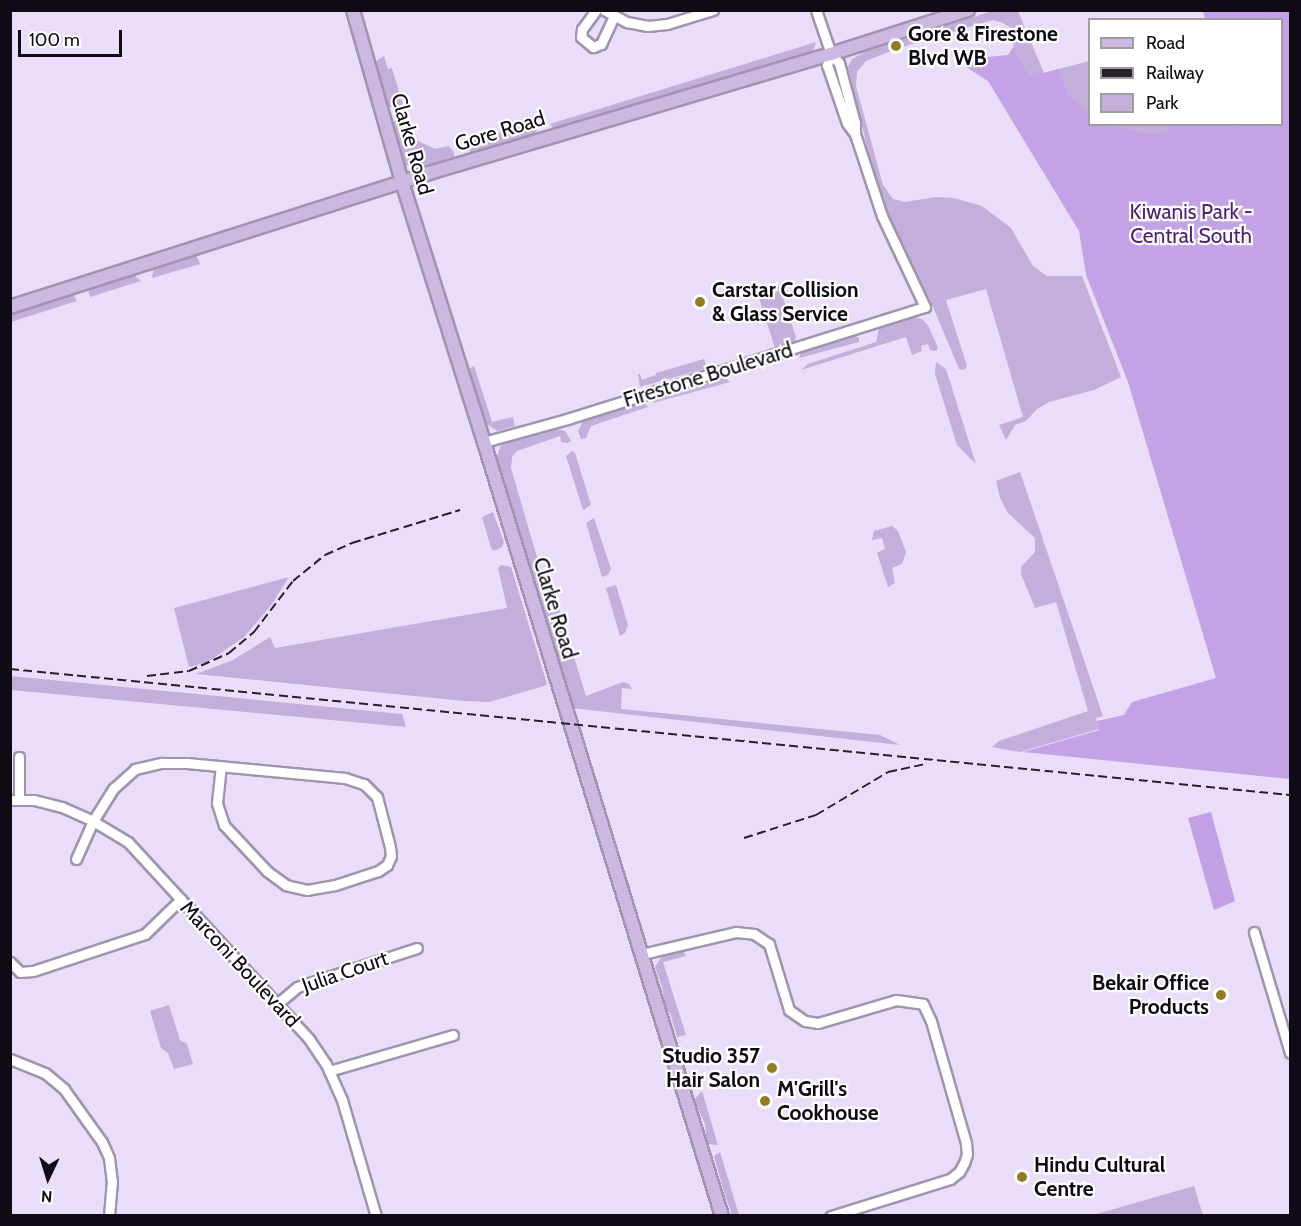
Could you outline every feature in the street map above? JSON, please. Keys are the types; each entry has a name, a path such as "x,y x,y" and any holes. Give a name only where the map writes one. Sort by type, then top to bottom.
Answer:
{"main road":[{"name":"Clarke Road","path":"353,10 402,182 722,1215"},
{"name":"Gore Road","path":"10,307 402,182 831,54 968,10"}],"street":[{"path":"596,10 582,29 581,37 593,48 601,44 614,16"},
{"path":"604,10 627,22 648,26 713,10"},
{"name":"Firestone Boulevard","path":"484,442 567,419 925,307 882,216 855,134 847,123 827,65 831,54 816,10"},
{"path":"15,799 19,757"},
{"path":"76,859 93,821 114,788 135,770 179,763 345,778 364,783 377,797 390,847 391,856 387,865 378,871 335,885 307,890 286,885 267,871 224,825 217,803 221,767"},
{"name":"Marconi Boulevard","path":"15,799 62,807 93,821 128,842 309,1039 329,1071 342,1100 376,1215"},
{"path":"10,962 20,972 33,971 145,934 181,899"},
{"path":"642,954 736,932 754,934 769,944 789,1010 805,1021 818,1023 896,1000 923,1004 931,1021 966,1143 967,1154 964,1163 959,1172 950,1179 831,1215"},
{"path":"1254,932 1290,1053"},
{"name":"Julia Court","path":"277,1004 297,987 417,948"},
{"path":"329,1071 453,1035"},
{"path":"10,1059 45,1073 64,1089 102,1142 110,1158 112,1181 109,1215"}],"green space":[{"name":"Kiwanis Park - Central South","path":"1278,10 1290,13 1290,779 1023,752 1099,730 1097,721 1124,715 1132,702 1216,678 1128,382 1086,275 1079,231 988,81 966,67 971,54 987,57 1008,55 1014,46 1030,77 1058,69 1068,95 1088,113 1088,126 1112,126 1152,135 1169,132 1168,126 1283,126 1283,18 1206,18 1203,11"},
{"name":"Kiwanis Park - Central South","path":"992,11 1018,11 1044,73 1088,61 1088,126 1283,126 1283,18 1205,18 1203,11 1290,11 1290,777 1222,697 1044,74 1030,77 1013,44 1011,28 993,20 896,49 866,61 857,72 856,86 883,185 893,199 905,202 936,197 953,198 982,206 1011,228 1033,266 1047,276 1082,276 1121,377 1094,390 1049,402 1037,409 1026,421 1015,425 1006,440 999,425 1023,417 986,289 946,300 967,366 964,370 959,369 931,302 889,218 875,180 848,67 852,59 865,52"},
{"path":"816,42 813,51 554,129 550,124"},
{"path":"384,56 388,69 392,68 403,105 400,107 388,107 374,62"},
{"path":"407,116 414,139 435,149 449,146 454,152 454,159 417,171 413,165 405,166 393,125 394,121"},
{"path":"536,122 539,126 534,137 473,154 466,148 465,143"},
{"path":"196,254 200,264 152,278 154,266"},
{"path":"133,274 141,281 90,297 88,288"},
{"path":"778,283 796,337 795,342 775,348 757,292 765,286 768,296 776,293 774,284"},
{"path":"72,293 77,301 11,322 11,312"},
{"path":"915,317 922,319 928,325 938,348 936,351 930,350 928,344 921,346 922,351 912,355 906,337 801,370 808,364 876,342 879,328"},
{"path":"855,336 859,338 859,342 799,358 801,353"},
{"path":"704,359 707,368 640,387 638,374 642,380 656,373"},
{"path":"936,362 946,369 976,464 957,445 935,374"},
{"path":"474,366 492,422 513,417 515,426 497,431 484,422 468,370"},
{"path":"723,376 730,382 653,403 655,397"},
{"path":"643,401 648,407 591,426 586,438 581,439 578,431 584,419"},
{"path":"557,429 565,431 571,441 561,442 560,436 517,451 512,457 511,468 546,588 552,586 586,696 623,682 629,684 632,689 622,688 621,709 880,735 900,745 572,708 496,460 500,447 504,444"},
{"path":"572,451 575,453 591,505 583,510 566,456"},
{"path":"1020,472 1103,716 1096,718 1099,729 1020,752 992,747 999,741 1088,711 1056,602 1035,608 1021,574 1021,567 1035,552 1035,538 1008,513 1000,498 996,481"},
{"path":"493,512 504,542 502,547 494,551 491,548 482,517"},
{"path":"594,518 611,569 608,575 602,577 586,523"},
{"path":"892,526 898,531 906,552 902,564 892,568 895,583 888,587 877,553 885,549 882,538 872,540 874,531"},
{"path":"501,565 511,567 547,684 544,686 489,702 196,674 233,660 270,637 275,648 507,608 498,568"},
{"path":"289,577 272,604 244,637 208,662 189,667 174,608"},
{"path":"616,585 628,625 625,633 620,636 606,588"},
{"path":"10,676 402,714 406,727 11,690"},
{"path":"683,950 686,956 663,962 686,1035 677,1037 670,1013 665,1008 662,987 655,967 664,953"},
{"path":"169,1005 180,1040 187,1044 193,1064 174,1069 168,1053 161,1048 150,1011"},
{"path":"702,1091 718,1145 707,1144 705,1124 694,1100"},
{"path":"720,1152 739,1215 732,1215 724,1192 714,1156"},
{"path":"1194,1186 1203,1215 1093,1215"}],"shaded area":[{"path":"1211,812 1235,901 1214,910 1188,818"}],"waterway":[{"path":"1266,18 1271,10"},
{"path":"1061,103 1085,124 1101,153 1143,168 1159,157 1205,146 1238,129"},
{"path":"1238,126 1238,144 1252,193 1290,406"}],"railway":[{"path":"147,676 189,671 229,653 254,632 293,581 325,555 352,543 460,510"},
{"path":"10,669 1290,795"},
{"path":"744,838 816,815 888,772 926,764"}],"place":[{"name":"Gore & Firestone Blvd WB","path":"896,46"},
{"name":"Carstar Collision & Glass Service","path":"700,302"},
{"name":"Bekair Office Products","path":"1221,995"},
{"name":"Studio 357 Hair Salon","path":"772,1068"},
{"name":"M'Grill's Cookhouse","path":"765,1101"},
{"name":"Hindu Cultural Centre","path":"1022,1177"}]}
